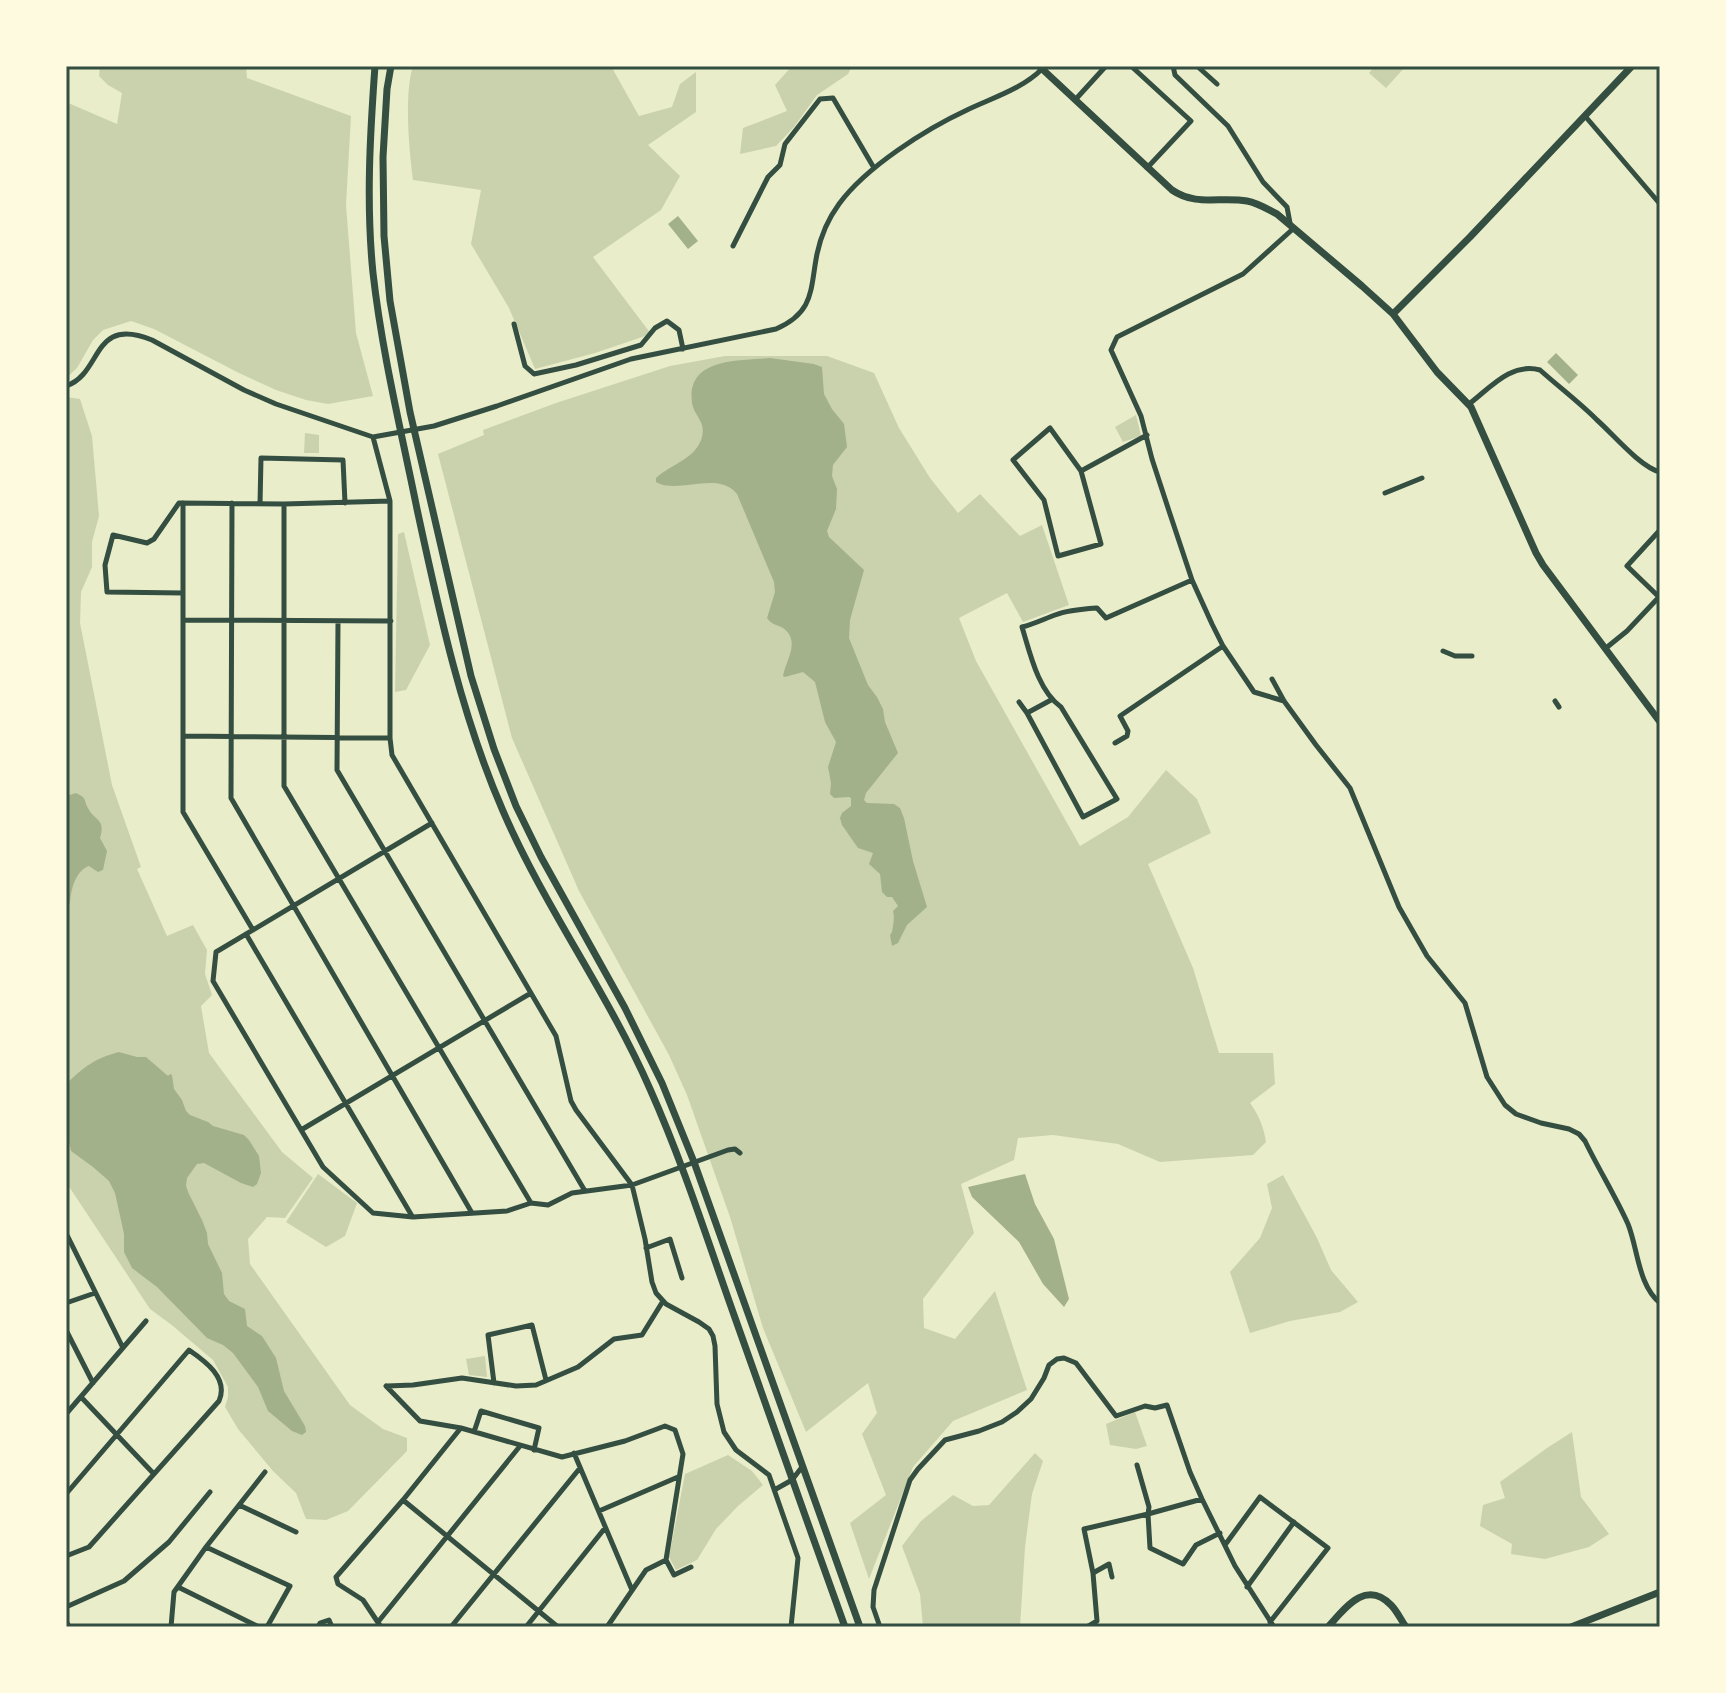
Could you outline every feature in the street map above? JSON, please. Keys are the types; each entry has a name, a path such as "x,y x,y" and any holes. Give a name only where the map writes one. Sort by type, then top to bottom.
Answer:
{"street":[{"path":"375,66 369,204 377,299 396,412 426,553 449,650 483,763 527,860 620,1026 651,1091 845,1627"},
{"path":"391,66 383,157 384,236 390,301 410,412 471,676 516,806 647,1049 694,1162 860,1627"},
{"path":"1075,100 1106,66"},
{"path":"1131,66 1191,121 1147,168"},
{"path":"1173,66 1175,75 1228,126 1263,182 1287,207 1292,226"},
{"path":"1197,66 1217,84"},
{"path":"1393,314 1632,66"},
{"path":"66,386 82,377 105,342 126,334 138,334 244,390 373,437 434,426 631,359 776,329 794,319 805,308 812,293 817,252 824,227 858,181 947,119 1027,82 1040,68 1182,197 1193,200 1245,200 1277,214 1393,314 1437,372 1469,404 1536,553 1660,722"},
{"path":"733,246 768,177 780,165 785,144 820,99 833,98 874,168"},
{"path":"1585,116 1660,204"},
{"path":"1284,701 1254,692 1223,646 1192,580 1141,416 1111,350 1117,337 1243,274 1292,226"},
{"path":"514,324 525,366 534,374 641,345 655,328 667,321 679,330 683,349"},
{"path":"1469,404 1509,373 1530,367 1540,370 1656,471 1660,463"},
{"path":"1050,428 1081,471 1101,544 1058,556 1044,500 1013,460 1050,428"},
{"path":"1081,471 1147,435"},
{"path":"373,437 390,501 392,755 556,1036 571,1101 576,1110 632,1185 656,1293 675,1310 709,1329 713,1336 717,1404 724,1432 736,1450 769,1475 798,1558 791,1627"},
{"path":"260,504 261,458 343,460 345,503"},
{"path":"1385,493 1422,478"},
{"path":"183,593 107,592 105,565 113,535 147,543 154,539 179,503 390,501"},
{"path":"183,503 183,812 413,1217"},
{"path":"232,503 231,798 473,1214"},
{"path":"284,504 284,786 531,1203"},
{"path":"1606,648 1659,597 1627,566 1660,530"},
{"path":"1083,817 1117,799 1061,707 1051,700 1033,663 1022,627 1057,614 1097,608 1106,618 1192,580"},
{"path":"184,620 391,621"},
{"path":"338,622 337,770 585,1191"},
{"path":"1115,743 1127,736 1128,731 1120,716 1223,646"},
{"path":"1443,651 1455,656 1472,656"},
{"path":"1272,679 1284,701 1350,788 1399,907 1427,956 1465,1003 1483,1067 1494,1088 1505,1105 1516,1114 1569,1129 1585,1141 1627,1223 1646,1286 1660,1303"},
{"path":"1027,713 1051,700"},
{"path":"1555,701 1559,707"},
{"path":"1019,702 1088,826"},
{"path":"183,736 390,738"},
{"path":"432,823 216,952 213,981 323,1167 373,1213 413,1217 507,1211 531,1203 548,1205 572,1193 632,1185 728,1150 735,1149 740,1153"},
{"path":"301,1130 531,993"},
{"path":"66,1233 123,1348"},
{"path":"646,1248 670,1239 682,1278"},
{"path":"66,1303 95,1293"},
{"path":"663,1301 642,1335 614,1339 578,1367 536,1385 516,1386 462,1378 386,1386 420,1421 461,1428 562,1457 625,1441 665,1426 675,1430 683,1454 666,1560 674,1575 691,1567"},
{"path":"66,1414 146,1321"},
{"path":"494,1383 488,1335 532,1325 546,1380"},
{"path":"66,1330 93,1383"},
{"path":"66,1494 189,1350 207,1362 222,1389 221,1396 89,1547 66,1556"},
{"path":"880,1627 873,1607 874,1590 910,1480 945,1440 979,1431 1017,1412 1031,1399 1049,1365 1057,1359 1064,1358 1076,1363 1116,1416 1145,1406 1155,1408 1167,1405 1202,1499 1220,1533 1225,1545 1247,1587 1272,1624 1328,1548 1260,1497 1225,1545"},
{"path":"81,1397 153,1473"},
{"path":"474,1432 481,1411 539,1428 534,1450"},
{"path":"461,1428 336,1577 338,1584 363,1600 380,1624 520,1446"},
{"path":"574,1453 632,1590"},
{"path":"1137,1465 1149,1507 1150,1548 1183,1564 1196,1545 1220,1533"},
{"path":"776,1489 792,1480 803,1466"},
{"path":"451,1627 580,1468"},
{"path":"171,1627 174,1592 265,1472"},
{"path":"599,1511 679,1476"},
{"path":"66,1607 124,1581 169,1542 210,1492"},
{"path":"1087,1627 1097,1621 1093,1573 1084,1529 1202,1499"},
{"path":"403,1500 558,1627"},
{"path":"239,1505 296,1532"},
{"path":"1247,1587 1294,1522"},
{"path":"526,1627 605,1528"},
{"path":"206,1547 290,1586 267,1627"},
{"path":"607,1627 646,1570 666,1560"},
{"path":"1093,1573 1109,1564 1112,1577"},
{"path":"178,1587 259,1627"},
{"path":"1571,1627 1660,1592"},
{"path":"1328,1627 1360,1596 1370,1595 1382,1598 1392,1606 1404,1624 1393,1627"},
{"path":"318,1627 329,1620 332,1627"}],"shaded area":[{"path":"100,66 246,66 247,78 351,116 346,205 356,333 373,396 328,404 306,400 276,390 154,329 131,321 103,330 93,340 77,368 66,378 66,102 117,124 122,93 99,76"},
{"path":"413,66 611,66 639,116 672,107 680,84 696,72 696,112 648,145 680,176 661,210 593,257 651,334 535,369 509,308 471,244 481,190 413,180 408,106"},
{"path":"792,66 852,66 848,74 817,95 776,146 740,154 743,128 787,111 775,85"},
{"path":"1375,66 1406,66 1386,88 1369,73"},
{"path":"678,216 698,241 688,249 668,224"},
{"path":"1556,353 1578,375 1569,384 1547,362"},
{"path":"725,356 827,356 874,373 899,428 930,478 958,513 980,494 1020,536 1042,525 1069,605 1023,622 1007,593 959,618 976,661 1080,846 1128,817 1166,770 1197,799 1211,833 1148,864 1193,968 1219,1053 1273,1053 1275,1084 1250,1103 1261,1122 1266,1142 1253,1155 1160,1162 1118,1144 1053,1135 1018,1138 1014,1160 961,1184 974,1233 923,1299 924,1328 955,1339 995,1291 1027,1390 953,1421 913,1467 869,1579 850,1523 886,1495 862,1434 877,1413 868,1383 806,1432 763,1328 730,1217 687,1095 669,1055 579,891 512,738 438,454 484,435 483,430 556,403 670,366"},
{"path":"770,358 822,367 824,394 844,424 847,447 833,465 836,509 827,531 829,537 864,570 850,620 849,638 868,685 883,709 898,753 866,793 864,800 867,803 894,804 900,808 927,907 907,925 898,943 892,946 893,911 898,906 892,897 882,892 880,874 869,864 873,853 858,848 842,825 840,818 851,806 851,798 834,798 830,794 828,767 836,742 825,722 815,682 803,672 783,676 791,651 791,639 783,628 767,618 775,592 774,582 737,494 719,484 675,486 656,482 656,478 699,445 702,427 692,403 692,388 697,377 718,364"},
{"path":"66,397 80,399 92,436 99,516 92,542 92,567 81,592 80,623 112,785 141,867 137,869 167,936 193,925 207,950 205,974 212,995 201,1006 209,1053 282,1152 313,1178 285,1218 267,1217 248,1239 250,1264 350,1405 383,1429 407,1438 407,1451 348,1511 326,1520 306,1519 296,1493 238,1429 225,1407 228,1387 213,1360 150,1309 66,1182"},
{"path":"1136,415 1141,436 1123,442 1115,427"},
{"path":"305,433 319,435 319,453 304,453"},
{"path":"404,532 430,645 406,690 395,692 398,534"},
{"path":"76,793 84,798 101,823 100,838 107,851 103,870 98,872 89,866 77,876 70,903 66,907 66,796"},
{"path":"119,1052 146,1057 168,1076 172,1075 174,1089 190,1115 244,1135 259,1156 261,1173 253,1187 204,1163 197,1164 187,1178 186,1186 222,1273 224,1294 229,1301 245,1309 247,1326 262,1336 276,1358 284,1391 305,1426 306,1432 302,1435 292,1431 268,1411 258,1387 233,1353 207,1338 157,1287 132,1268 124,1252 124,1234 115,1193 109,1181 71,1151 66,1084 90,1064"},
{"path":"318,1174 357,1203 345,1236 326,1247 286,1222"},
{"path":"1025,1174 1035,1204 1054,1239 1069,1299 1064,1307 1043,1284 1019,1242 972,1197 968,1187"},
{"path":"1283,1175 1331,1270 1358,1302 1340,1312 1290,1321 1250,1333 1230,1272 1260,1238 1272,1208 1267,1184"},
{"path":"485,1356 487,1377 469,1375 466,1359"},
{"path":"1135,1412 1147,1446 1136,1449 1110,1445 1106,1424"},
{"path":"1572,1432 1581,1497 1609,1534 1589,1547 1545,1559 1511,1554 1512,1544 1480,1526 1483,1505 1505,1498 1500,1482"},
{"path":"1035,1453 1043,1461 1032,1494 1020,1627 923,1627 920,1594 902,1546 921,1521 953,1495 973,1506 989,1505"},
{"path":"728,1455 752,1471 763,1485 716,1529 697,1560 676,1570 669,1557 685,1474"}]}
